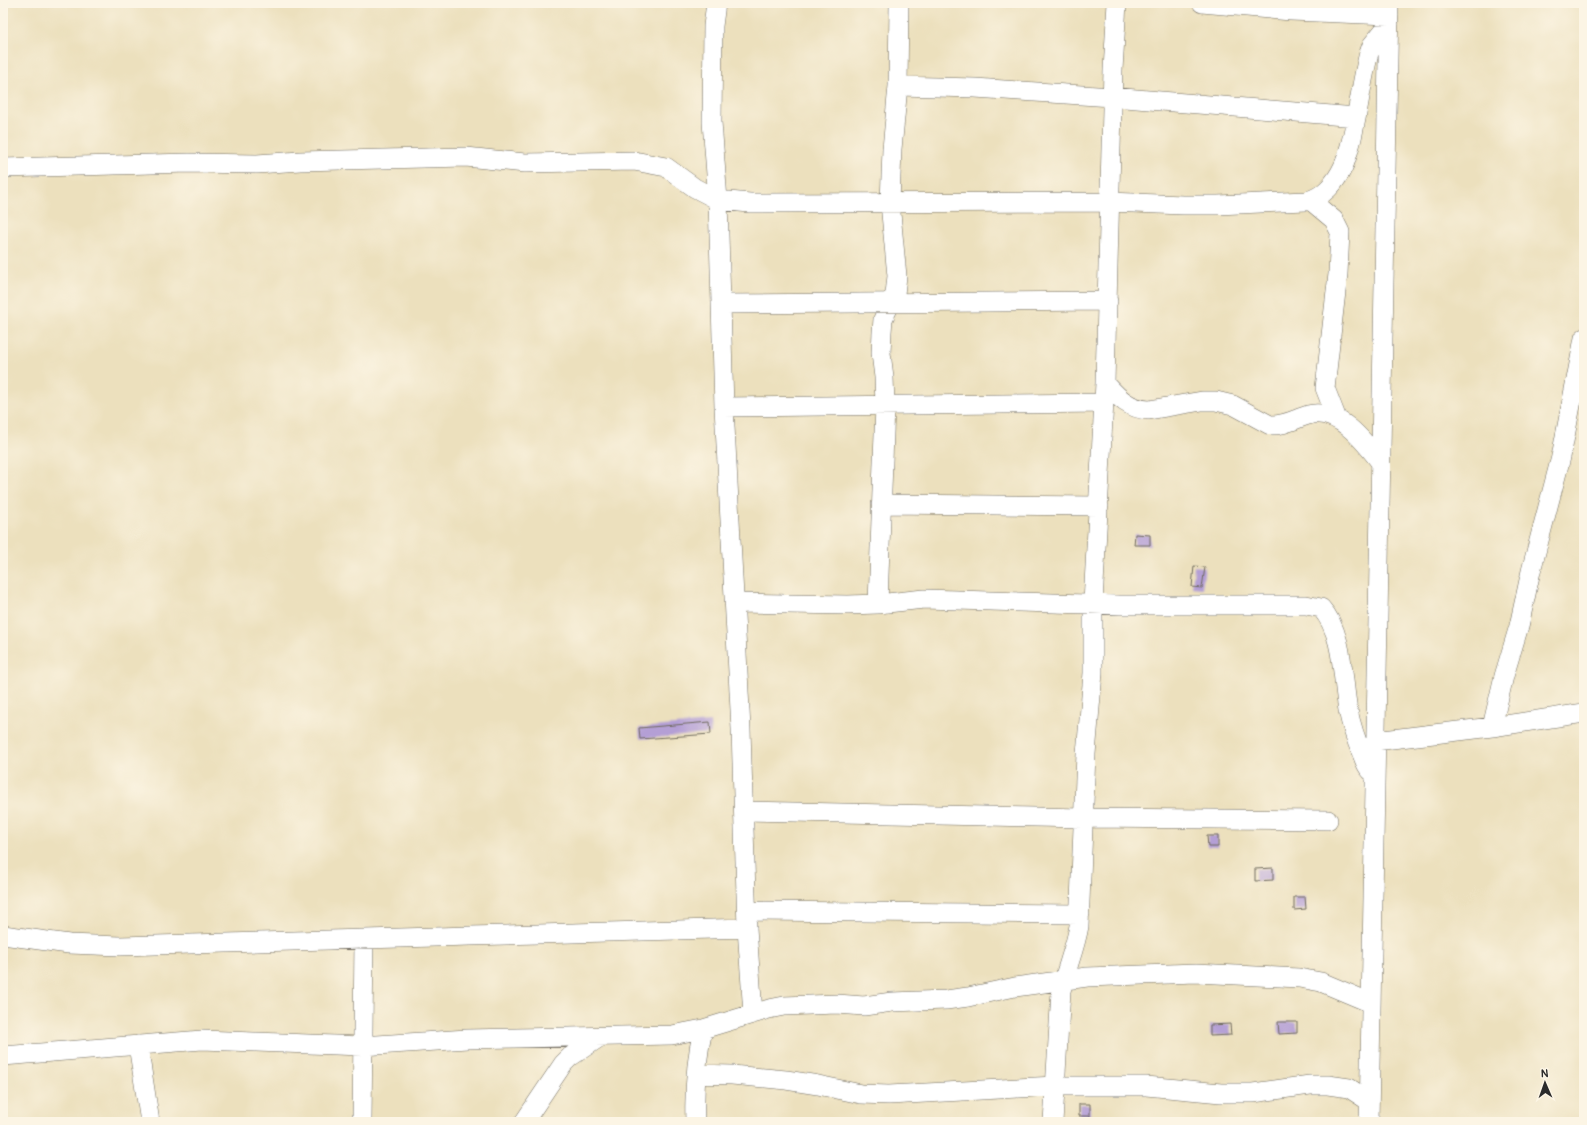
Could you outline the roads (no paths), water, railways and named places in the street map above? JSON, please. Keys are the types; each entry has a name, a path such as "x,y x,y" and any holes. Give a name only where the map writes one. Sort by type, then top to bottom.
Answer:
{"street":[{"path":"716,3 713,26 712,122 718,200 724,407 744,811 747,920 753,1014"},
{"path":"878,604 885,405 881,353 883,319 895,294 897,276 890,203 892,149 898,86 899,3"},
{"path":"1053,1122 1061,991 1075,947 1080,914 1086,754 1093,673 1093,603 1105,383 1112,97 1117,3"},
{"path":"1202,3 1291,11 1367,9 1389,14"},
{"path":"3,168 189,163 257,164 300,160 466,157 525,163 634,161 666,167 695,188 718,200 750,203 1109,202 1168,205 1218,205 1310,200 1318,197 1331,186 1344,166 1369,53 1389,14"},
{"path":"1369,1122 1389,14"},
{"path":"898,86 975,88 1112,97 1356,117"},
{"path":"1310,200 1334,220 1340,232 1338,274 1325,388 1337,419"},
{"path":"721,304 1108,301"},
{"path":"1492,727 1561,457 1584,338"},
{"path":"1105,383 1122,401 1132,408 1142,410 1202,401 1216,401 1233,405 1270,425 1282,425 1297,418 1327,414 1337,419 1365,443 1381,462"},
{"path":"724,407 1104,403"},
{"path":"881,504 1099,506"},
{"path":"734,603 848,605 878,604 924,598 1174,606 1294,605 1321,608 1331,622 1336,635 1348,711 1355,737 1368,768 1375,774"},
{"path":"1376,741 1492,727 1584,713"},
{"path":"744,811 1083,818 1328,820"},
{"path":"3,935 69,944 120,946 364,940 747,920 1080,914"},
{"path":"362,1122 364,940"},
{"path":"3,1056 202,1040 362,1046 467,1039 666,1036 703,1029 769,1009 801,1005 837,1004 864,1006 892,1002 961,998 1015,987 1087,977 1196,973 1299,978 1321,982 1371,1003"},
{"path":"695,1122 696,1074 698,1053 703,1029"},
{"path":"524,1122 562,1064 600,1037"},
{"path":"138,1045 150,1122"},
{"path":"696,1074 732,1075 786,1080 861,1094 882,1095 1055,1086 1146,1086 1221,1093 1253,1092 1310,1085 1328,1085 1349,1088 1369,1101"}]}
